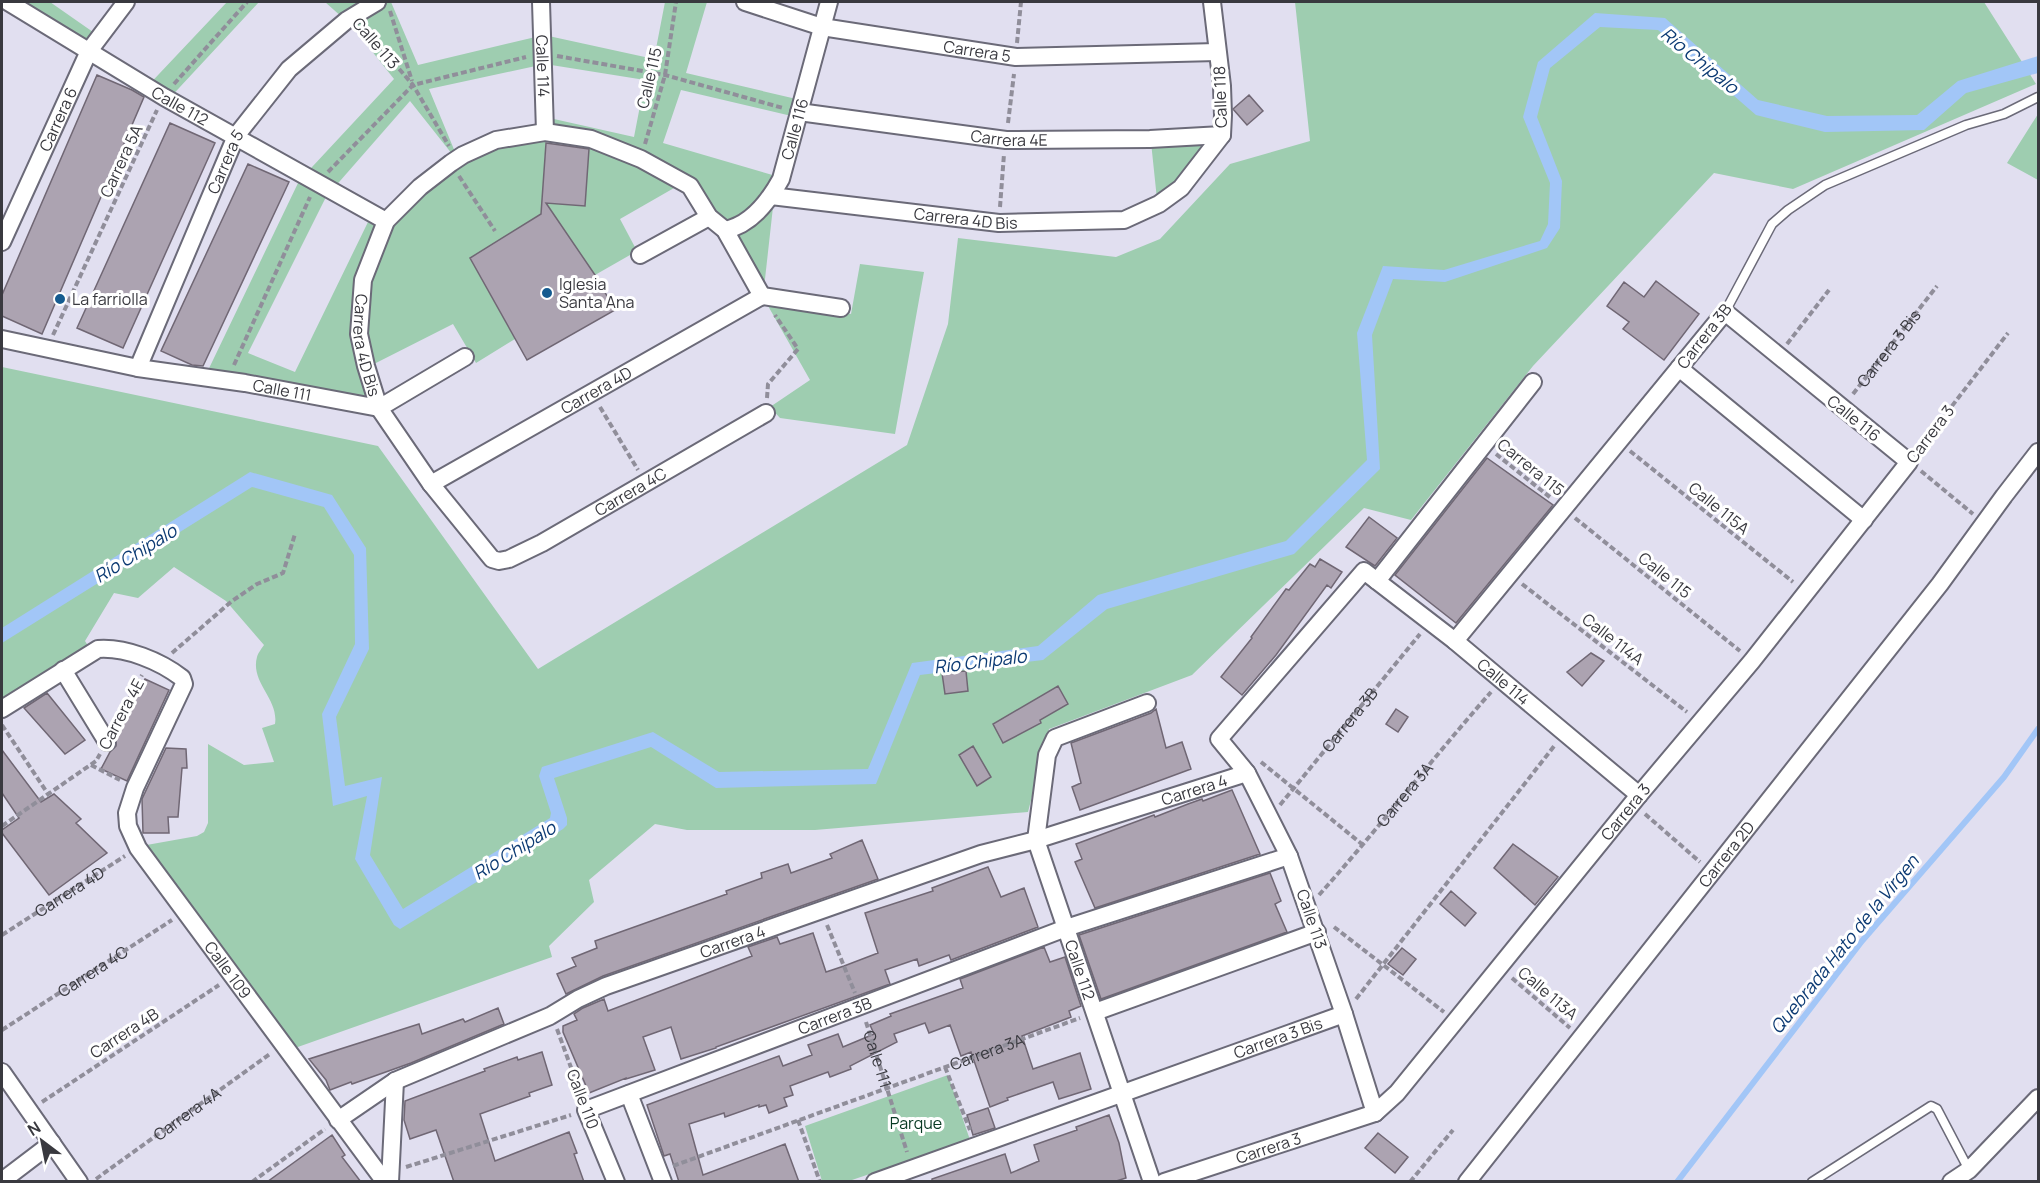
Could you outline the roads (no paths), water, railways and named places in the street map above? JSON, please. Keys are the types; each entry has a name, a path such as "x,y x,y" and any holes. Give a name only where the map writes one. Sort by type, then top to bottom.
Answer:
{"street":[{"path":"2,7 6,2"},
{"name":"Calle 112","path":"6,2 164,97 386,221"},
{"name":"Carrera 6","path":"2,243 89,51 126,2"},
{"name":"Carrera 5","path":"138,368 237,136 289,69 354,16 377,2"},
{"name":"Calle 114","path":"541,2 545,132"},
{"name":"Carrera 5","path":"745,2 822,27 1016,57 1217,52"},
{"name":"Calle 116","path":"725,230 737,228 760,209 781,179 829,2"},
{"name":"Calle 118","path":"1159,204 1181,188 1222,135 1223,105 1212,2"},
{"name":"Carrera 4E","path":"799,112 1006,140 1150,139 1222,135"},
{"name":"Carrera 4D Bis","path":"379,408 359,334 363,280 386,221 420,187 454,161 496,140 545,132 591,139 641,159 690,186 709,217 725,230 766,301"},
{"name":"Carrera 4D Bis","path":"771,196 999,223 1124,220 1159,204"},
{"path":"640,255 709,217"},
{"path":"766,301 841,308"},
{"name":"Carrera 4D","path":"431,484 592,393 766,301"},
{"name":"Calle 116","path":"1725,312 1909,462"},
{"name":"Carrera 3B","path":"1455,641 1725,312"},
{"name":"Calle 111","path":"2,339 138,368 244,383 379,408"},
{"path":"431,484 379,408 465,357"},
{"path":"1679,368 1864,520"},
{"path":"1371,576 1484,445 1533,382"},
{"name":"Carrera 4C","path":"431,484 492,559 499,561 509,559 542,543 766,413"},
{"name":"Carrera 2D","path":"1467,1182 1941,584 2038,452"},
{"name":"Carrera 3","path":"1164,1182 1375,1113 1397,1093 1636,799 1752,661 1909,462"},
{"name":"Calle 114","path":"1371,576 1455,641 1636,799"},
{"name":"Calle 113","path":"1371,576 1220,739 1247,774 1289,855 1317,932 1375,1113"},
{"name":"Calle 109","path":"63,670 98,649 114,648 155,662 182,678 184,684 135,788 127,813 128,826 138,848 232,976 338,1120 386,1177"},
{"path":"2,709 63,670 107,742"},
{"name":"Calle 112","path":"1147,703 1055,738 1051,742 1047,755 1036,840 1152,1182"},
{"name":"Carrera 4","path":"338,1120 395,1081 552,1015 606,986 981,854 1036,840 1247,774"},
{"name":"Carrera 3B","path":"586,1110 1066,928 1289,855"},
{"path":"1095,1012 1317,932"},
{"name":"Carrera 3 Bis","path":"875,1182 1344,1014"},
{"path":"2,1072 79,1182"},
{"path":"386,1177 395,1081"},
{"path":"629,1094 661,1176"},
{"path":"1951,1182 1975,1176 2038,1098"},
{"name":"Calle 110","path":"586,1110 616,1182"},
{"path":"2,1181 52,1143"}],"lane":[{"name":"Carrera 3B","path":"1725,312 1772,224 1825,184 1966,125 2004,114 2038,97"},
{"path":"1812,1182 1931,1106 1937,1110 1975,1176"}],"water":[{"name":"Río Chipalo","path":"1595,13 1665,18 1758,100 1827,116 1917,115 1958,81 2038,56 2038,73 1966,93 1924,130 1825,132 1756,115 1658,30 1600,27 1550,68 1537,117 1562,181 1560,228 1547,248 1445,282 1393,279 1372,335 1380,469 1294,554 1107,609 1043,660 920,675 876,784 716,788 651,747 554,778 567,818 567,825 563,829 400,929 394,925 355,859 367,796 333,806 322,714 355,644 354,555 324,507 252,487 2,643 2,628 250,472 332,495 366,548 369,649 336,717 345,786 382,777 370,855 403,909 550,818 551,813 539,776 542,767 653,732 719,772 868,769 912,663 1038,646 1098,595 1286,541 1367,460 1357,333 1383,266 1444,270 1540,241 1548,224 1550,183 1523,117 1538,62"}],"waterway":[{"name":"Quebrada Hato de la Virgen","path":"1677,1182 1862,941 2004,777 2038,729"}],"place":[{"name":"Iglesia Santa Ana","path":"547,293"},
{"name":"La farriolla","path":"60,299"}],"park label":[{"name":"Parque","path":"916,1123"}]}
